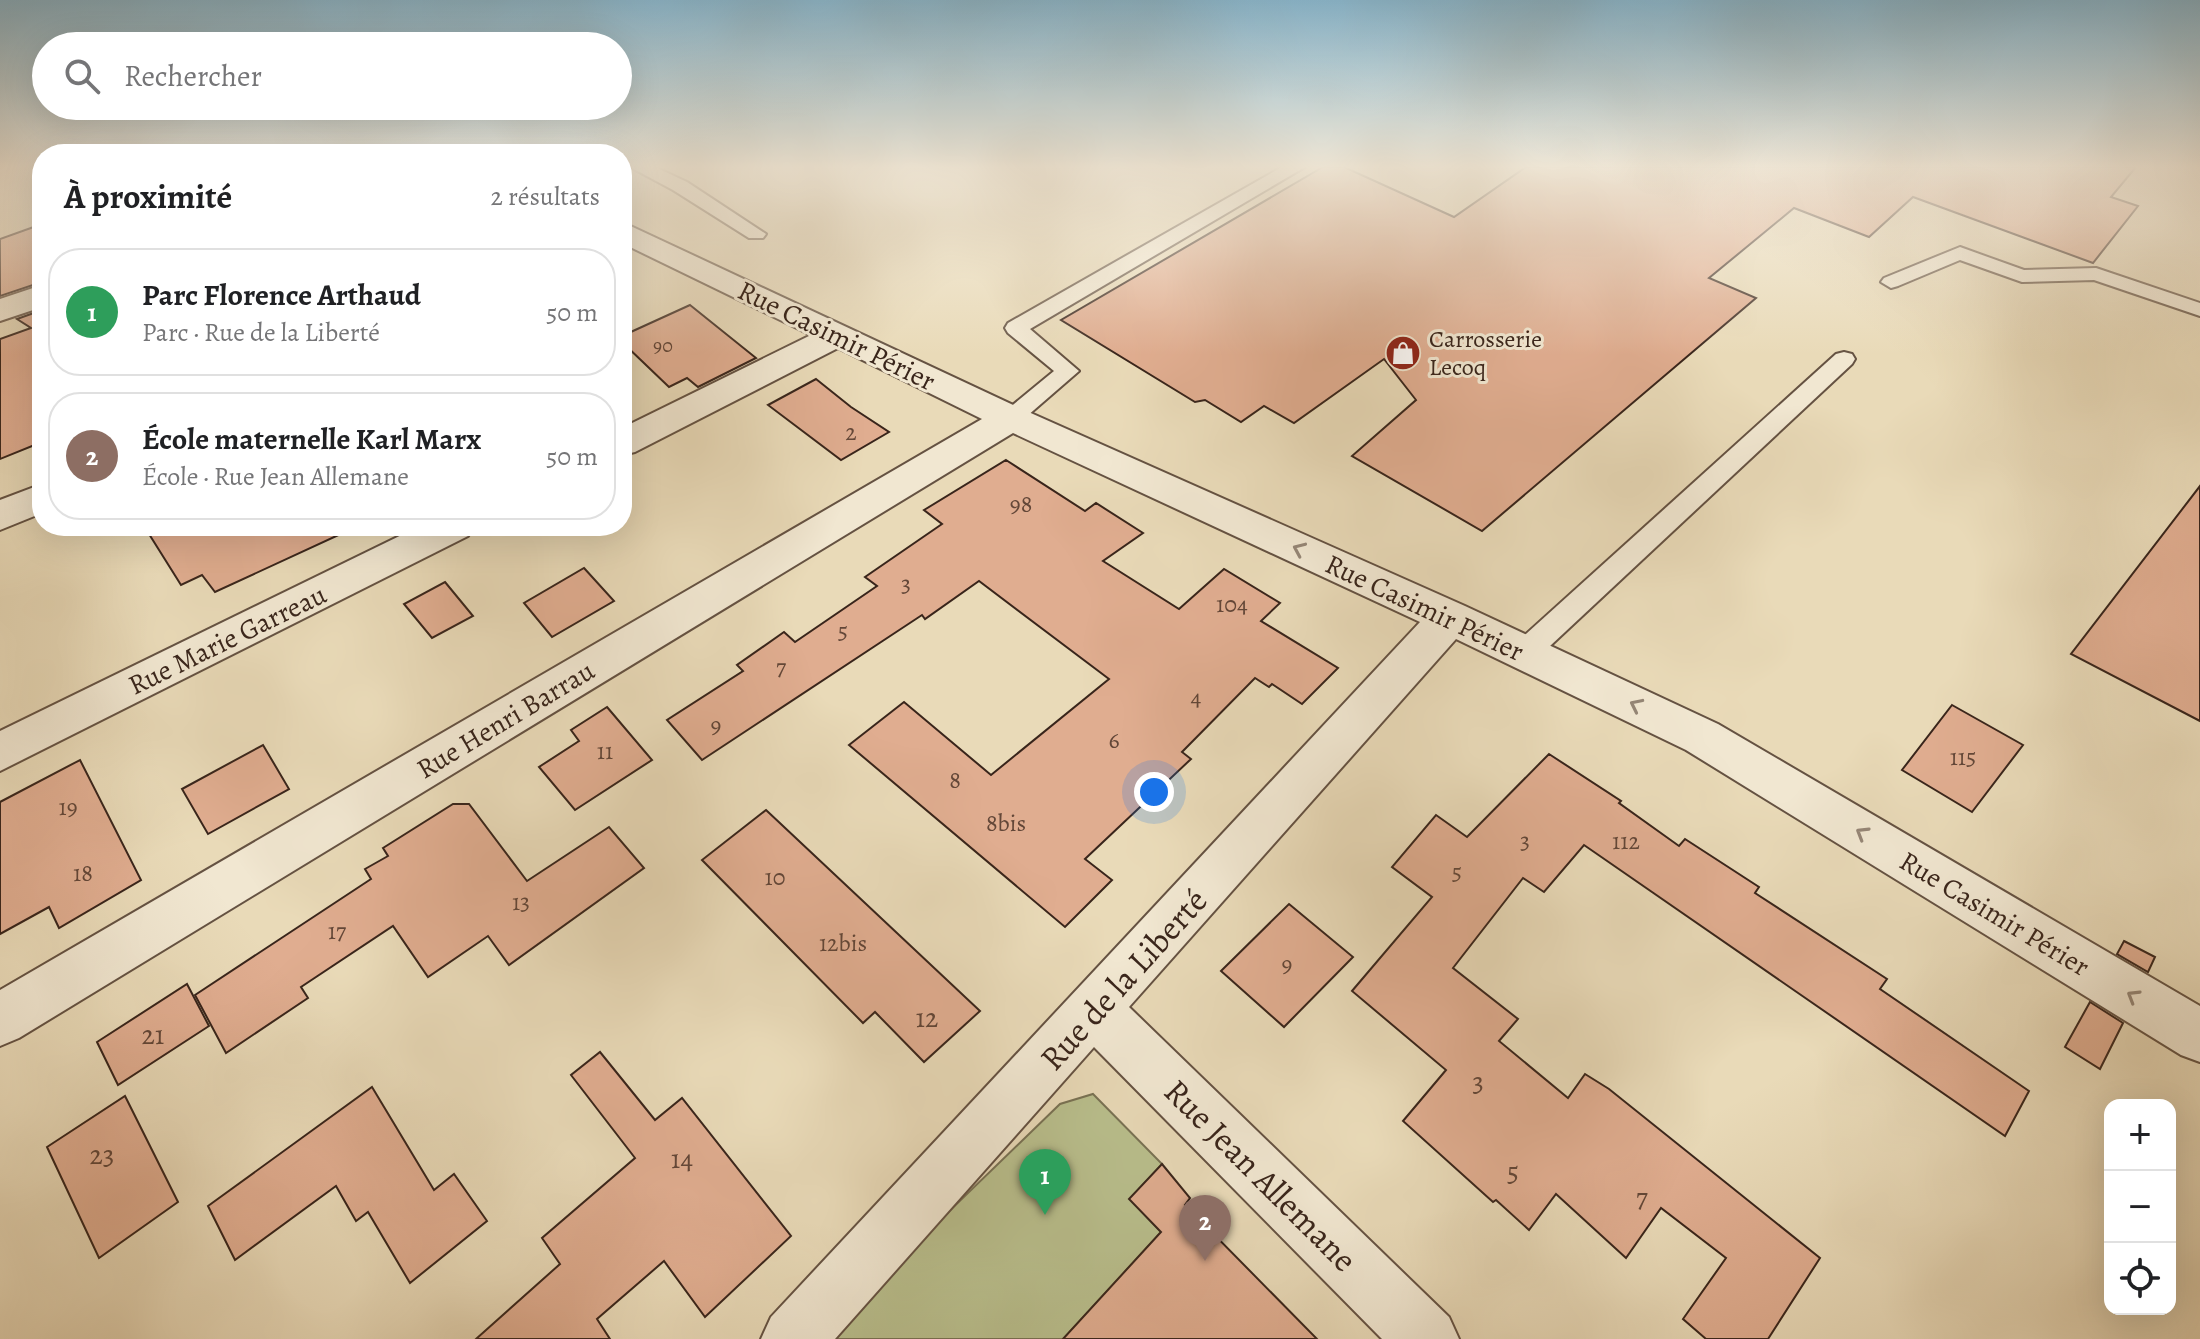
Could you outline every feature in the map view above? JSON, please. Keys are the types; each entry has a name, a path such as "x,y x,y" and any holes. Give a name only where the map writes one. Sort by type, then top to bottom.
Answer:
{"street":[{"name":"Rue Casimir Périer","path":"632,241 1011,418 1450,617 1702,737 2200,1036"},
{"path":"0,311 32,299"},
{"path":"632,438 838,335"},
{"name":"Rue Henri Barrau","path":"0,1020 1011,418"},
{"path":"0,516 32,502"},
{"name":"Rue Marie Garreau","path":"0,752 434,536"},
{"name":"Rue de la Liberté","path":"793,1339 1095,1011 1450,617"},
{"name":"Rue Jean Allemane","path":"1095,1011 1427,1339"}],"lane":[{"path":"749,229 756,234"},
{"path":"1011,418 1068,371 1016,328 1187,229"},
{"path":"1891,282 1960,253 2022,276 2096,274 2196,303"},
{"path":"1525,652 1844,359"}],"green space":[{"path":"1093,1094 1162,1164 1130,1199 1161,1232 1063,1339 817,1339 1060,1104"}],"building":[{"path":"32,229 32,285 0,296 0,239"},
{"name":"Carrosserie Lecoq","path":"1216,229 1768,229 1709,278 1756,298 1482,531 1352,456 1416,400 1384,359 1294,423 1264,406 1241,422 1205,400 1195,402 1061,320"},
{"name":"Carrosserie Lecoq","path":"1850,229 1877,229 1869,237"},
{"name":"Carrosserie Lecoq","path":"2002,229 2119,229 2093,263"},
{"path":"690,305 756,358 698,387 687,378 669,387 632,352 632,331"},
{"path":"32,314 32,446 0,459 0,339 31,328 17,319"},
{"path":"816,379 889,432 841,460 768,405"},
{"path":"1006,460 1085,511 1096,503 1143,533 1103,561 1179,609 1224,569 1280,603 1261,621 1338,668 1302,704 1272,684 1269,687 1255,678 1182,752 1191,759 1085,859 1112,880 1065,927 849,745 904,702 991,775 1109,679 979,581 925,619 922,615 702,760 667,720 743,671 737,665 784,632 795,642 877,586 865,577 942,524 924,510"},
{"path":"2200,486 2200,721 2071,654"},
{"path":"150,536 336,536 215,592 202,575 181,585"},
{"path":"584,568 614,601 552,637 524,603"},
{"path":"445,582 473,616 432,638 404,604"},
{"path":"1952,705 2023,745 1972,812 1902,770"},
{"path":"607,707 652,760 575,810 539,767 579,741 571,730"},
{"path":"263,745 289,789 208,834 182,789"},
{"path":"1549,754 1621,801 1619,803 1679,846 1685,839 1759,887 1755,893 1887,979 1880,989 2029,1091 2005,1136 1584,845 1544,892 1523,878 1453,968 1518,1019 1499,1041 1568,1098 1585,1074 1609,1089 1820,1258 1768,1339 1706,1339 1683,1319 1726,1258 1661,1208 1626,1258 1556,1194 1529,1230 1496,1200 1493,1202 1403,1121 1446,1070 1352,991 1432,897 1392,867 1436,815 1467,837"},
{"path":"80,760 141,880 59,928 49,907 0,934 0,802"},
{"path":"453,804 469,804 527,881 609,827 644,868 509,965 488,936 428,977 393,926 301,987 308,998 226,1053 195,995 371,879 365,869 388,856 383,848"},
{"path":"766,810 980,1011 924,1062 875,1012 863,1023 702,860"},
{"path":"1289,904 1353,957 1284,1027 1221,971"},
{"path":"2124,941 2155,957 2148,972 2117,954"},
{"path":"187,984 209,1026 118,1085 97,1042"},
{"path":"2090,1002 2123,1023 2100,1069 2065,1047"},
{"path":"600,1052 655,1120 682,1098 791,1236 705,1317 664,1261 597,1319 610,1339 476,1339 560,1264 542,1238 635,1158 571,1075"},
{"path":"372,1087 434,1190 454,1174 487,1221 410,1283 368,1212 356,1221 336,1186 235,1260 208,1206"},
{"path":"125,1096 178,1202 99,1258 47,1147"},
{"path":"1162,1164 1190,1198 1185,1205 1317,1339 1063,1339 1161,1232 1129,1199"}],"place":[{"name":"Carrosserie Lecoq","path":"1403,353"},
{"name":"Parc Florence Arthaud","path":"1045,1215"},
{"name":"École maternelle Karl Marx","path":"1205,1261"}]}
